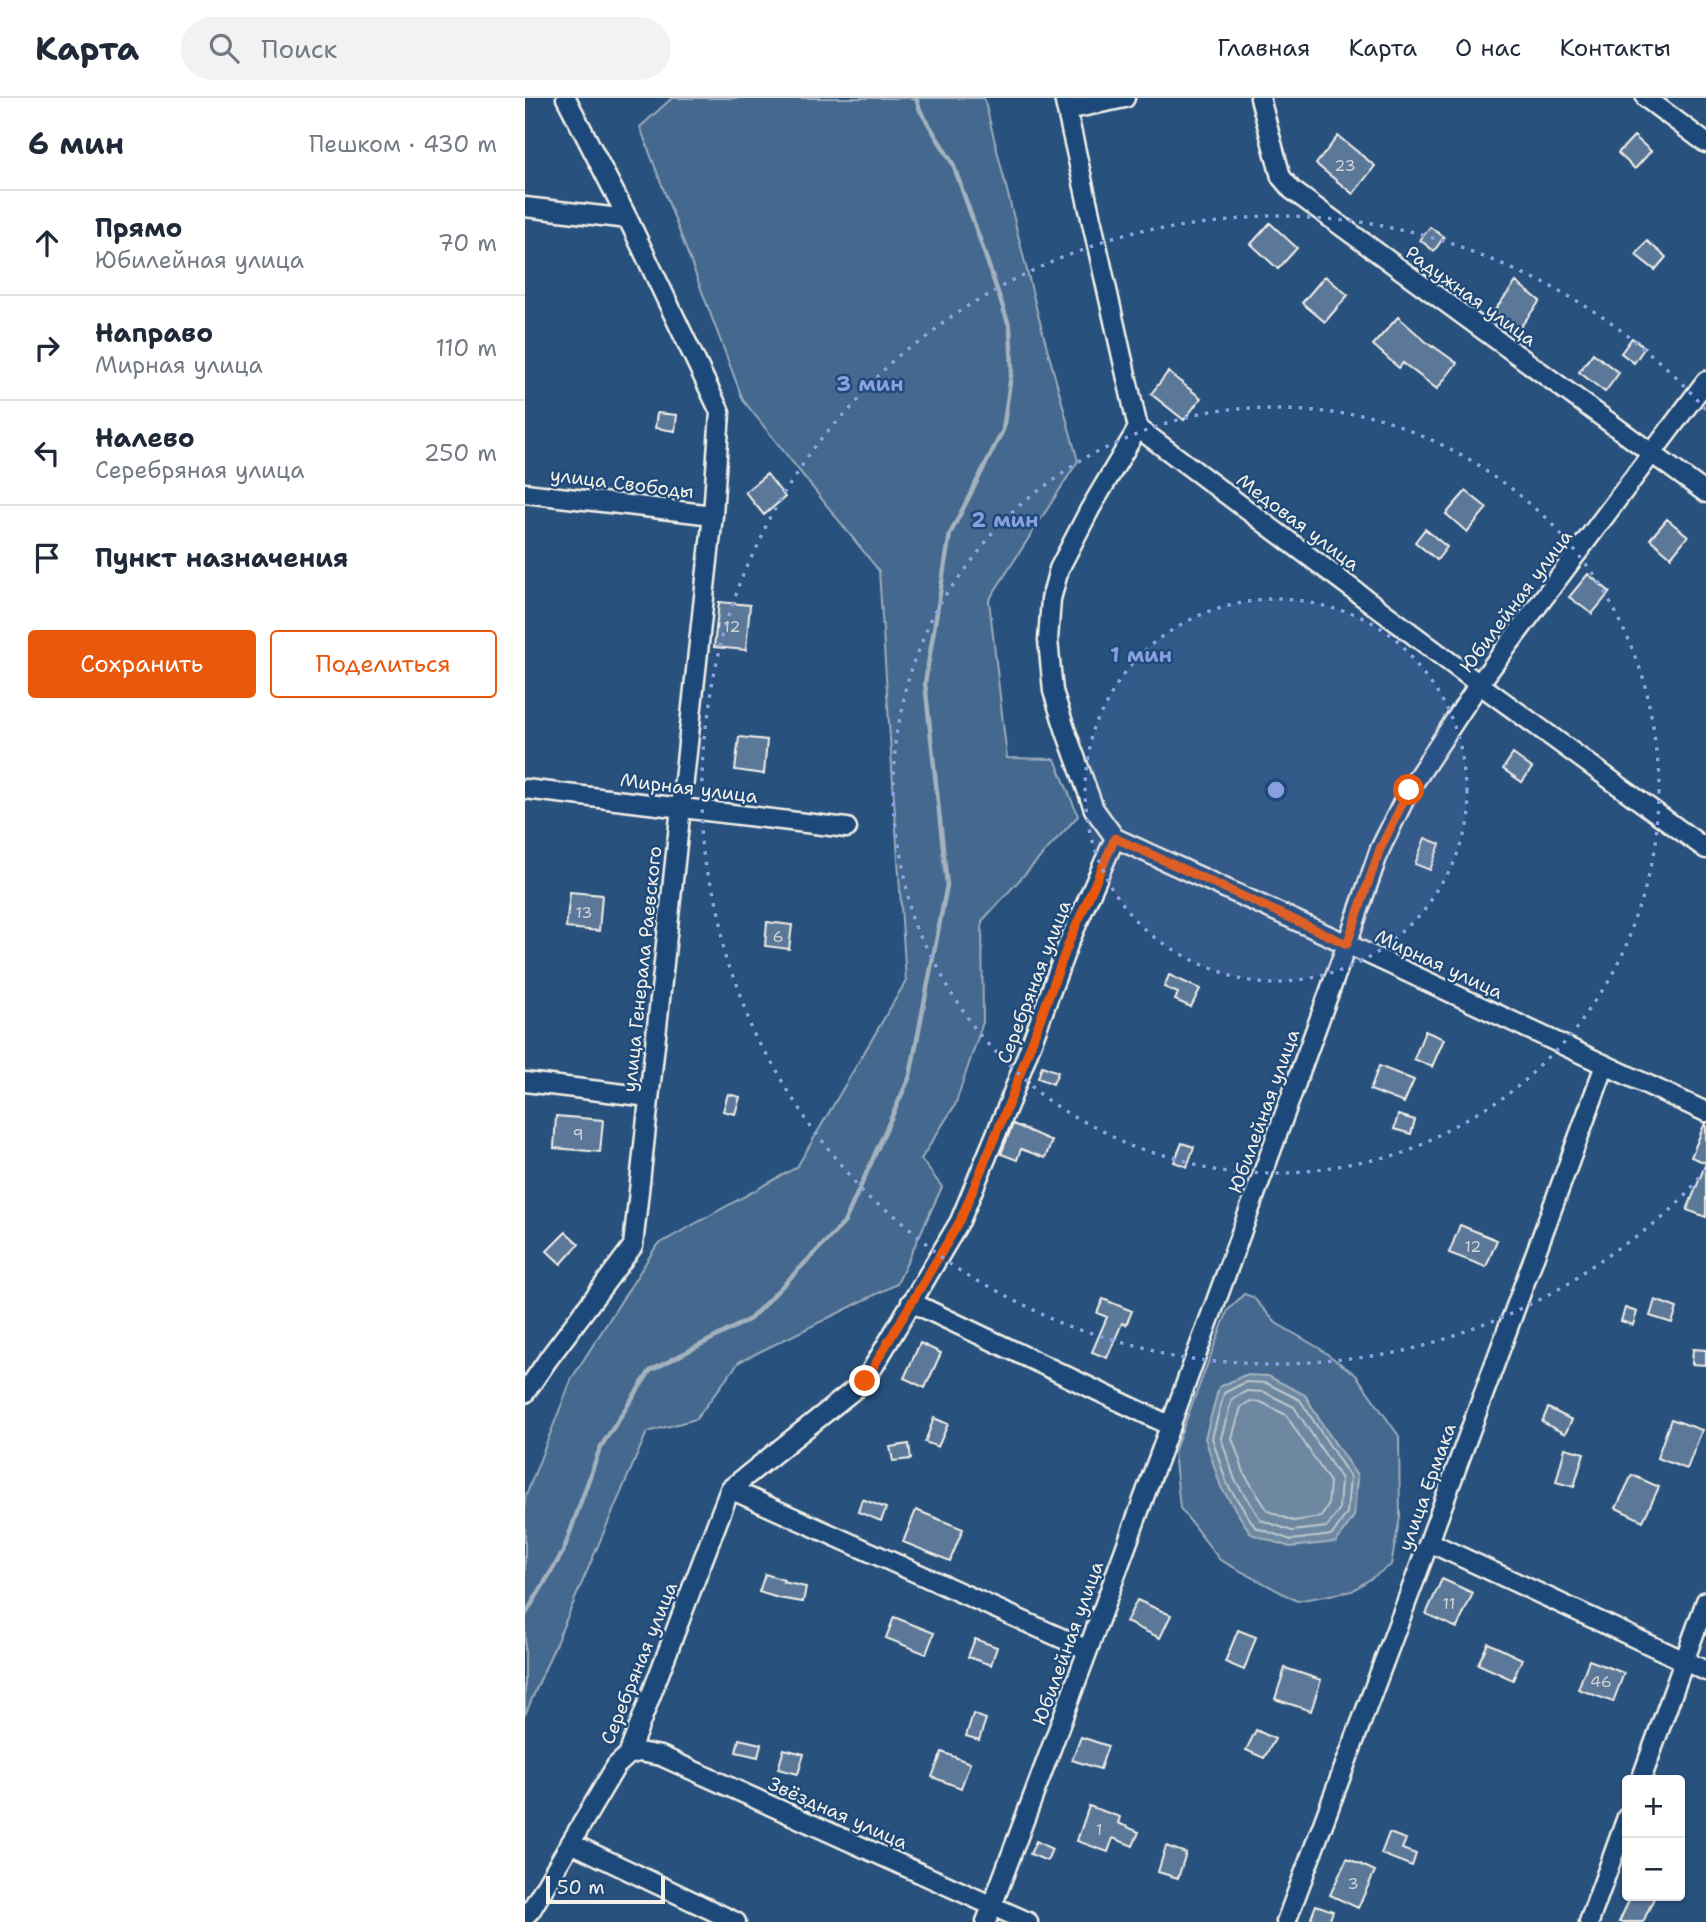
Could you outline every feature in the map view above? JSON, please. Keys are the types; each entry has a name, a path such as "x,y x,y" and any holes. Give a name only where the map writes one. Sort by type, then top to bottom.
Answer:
{"street":[{"name":"улица Генерала Раевского","path":"525,1393 633,1246 713,515 720,412 628,219 566,98"},
{"path":"1115,838 1094,809 1066,732 1053,691 1048,640 1051,599 1059,569 1090,509 1138,428 1066,104 1125,98"},
{"name":"Радужная улица","path":"1260,98 1280,177 1292,190 1706,493"},
{"path":"1646,98 1706,143"},
{"path":"525,207 628,219"},
{"name":"Юбилейная улица","path":"989,1914 1089,1650 1380,849 1409,790 1479,684 1706,381"},
{"name":"Медовая улица","path":"1138,428 1479,684 1706,849"},
{"name":"улица Свободы","path":"525,493 713,515"},
{"name":"Мирная улица","path":"525,789 847,828"},
{"name":"Мирная улица","path":"1115,838 1706,1112"},
{"name":"Серебряная улица","path":"525,1916 616,1766 628,1755 730,1489 865,1381 960,1221 1011,1098 1069,942 1115,838"},
{"name":"улица Ермака","path":"1286,1922 1605,1065"},
{"path":"525,1082 649,1097"},
{"path":"911,1302 1171,1426"},
{"path":"730,1489 1089,1650"},
{"path":"1429,1542 1706,1671"},
{"path":"1643,1775 1706,1601"},
{"name":"Звёздная улица","path":"628,1755 639,1752 661,1756 989,1914 1028,1922"},
{"path":"1589,1922 1622,1831"},
{"path":"571,1843 736,1922"}],"shaded area":[{"path":"672,98 984,98 1078,461 989,600 1007,758 1055,759 1078,816 982,921 983,1022 955,1105 921,1159 942,1187 897,1284 739,1362 696,1419 647,1432 525,1715 525,1498 572,1378 657,1245 797,1167 906,981 879,571 743,400 640,127"},
{"path":"1244,1294 1253,1297 1276,1323 1319,1348 1356,1375 1399,1436 1400,1517 1391,1565 1352,1591 1297,1601 1220,1560 1180,1508 1174,1452 1228,1310","holes":["1305,1395 1357,1476 1354,1516 1336,1542"]}],"water":[{"path":"1245,1375 1268,1376 1305,1395 1357,1476 1354,1516 1336,1542 1290,1547 1251,1534 1221,1487 1205,1438 1219,1387"}],"building":[{"path":"1338,136 1375,166 1353,194 1316,164"},
{"path":"1634,136 1651,151 1635,169 1618,153"},
{"path":"1270,223 1297,248 1278,269 1251,244"},
{"path":"1430,227 1444,237 1434,251 1420,240"},
{"path":"1647,241 1666,257 1655,270 1636,255"},
{"path":"1325,276 1348,295 1325,322 1302,303"},
{"path":"1516,282 1540,301 1518,330 1494,311"},
{"path":"1398,317 1432,347 1457,363 1437,389 1403,363 1399,368 1373,345"},
{"path":"1632,338 1645,347 1634,363 1621,353"},
{"path":"1593,353 1619,373 1605,392 1579,372"},
{"path":"1168,372 1201,398 1184,420 1151,394"},
{"path":"657,413 677,415 675,431 655,428"},
{"path":"767,474 785,497 764,515 745,492"},
{"path":"1466,491 1487,508 1467,532 1446,514"},
{"path":"1667,519 1688,536 1671,557 1650,539"},
{"path":"1425,529 1447,547 1437,560 1415,542"},
{"path":"1588,574 1610,592 1592,614 1569,597"},
{"path":"719,602 750,605 746,650 714,647"},
{"path":"739,737 767,740 764,774 735,770"},
{"path":"1513,754 1532,768 1522,782 1503,769"},
{"path":"1425,838 1440,844 1430,870 1415,864"},
{"path":"570,892 602,895 599,931 566,928"},
{"path":"767,922 792,925 789,949 765,946"},
{"path":"1169,975 1200,989 1191,1007 1175,1000 1178,993 1164,987"},
{"path":"1425,1031 1444,1039 1432,1067 1414,1059"},
{"path":"1042,1066 1058,1072 1053,1084 1038,1078"},
{"path":"1379,1066 1414,1080 1404,1103 1370,1090"},
{"path":"728,1094 740,1097 735,1114 723,1111"},
{"path":"1398,1115 1415,1120 1411,1134 1394,1129"},
{"path":"556,1116 603,1120 600,1152 554,1148"},
{"path":"1706,1123 1706,1163 1691,1157"},
{"path":"1013,1124 1052,1141 1045,1158 1021,1149 1017,1160 1001,1154"},
{"path":"1182,1143 1194,1147 1187,1167 1174,1162"},
{"path":"1706,1163 1706,1217 1687,1210"},
{"path":"1460,1225 1497,1240 1486,1267 1449,1253"},
{"path":"566,1232 579,1244 561,1264 547,1251"},
{"path":"1103,1299 1132,1311 1126,1325 1122,1323 1107,1358 1092,1352 1107,1317 1097,1313"},
{"path":"1655,1300 1677,1308 1672,1323 1650,1316"},
{"path":"1625,1308 1637,1312 1633,1325 1621,1321"},
{"path":"920,1343 941,1353 925,1388 904,1378"},
{"path":"1693,1349 1706,1350 1706,1365 1692,1364"},
{"path":"1548,1408 1572,1420 1565,1434 1542,1422"},
{"path":"934,1418 948,1424 938,1447 925,1442"},
{"path":"1671,1419 1702,1430 1687,1469 1657,1458"},
{"path":"909,1444 911,1459 893,1461 890,1447"},
{"path":"1565,1448 1584,1453 1574,1487 1556,1482"},
{"path":"1632,1475 1659,1487 1643,1521 1616,1508"},
{"path":"862,1499 886,1508 881,1521 858,1512"},
{"path":"916,1510 963,1529 950,1561 903,1542"},
{"path":"765,1574 784,1580 783,1582 806,1587 803,1602 759,1592"},
{"path":"1442,1579 1473,1593 1457,1628 1426,1614"},
{"path":"1137,1600 1171,1615 1160,1638 1126,1622"},
{"path":"894,1617 934,1633 926,1654 886,1638"},
{"path":"1238,1630 1256,1637 1244,1670 1225,1662"},
{"path":"975,1639 997,1647 991,1665 968,1657"},
{"path":"1488,1643 1522,1659 1513,1680 1478,1664"},
{"path":"1589,1660 1624,1673 1613,1702 1578,1689"},
{"path":"1285,1668 1321,1680 1311,1711 1275,1699"},
{"path":"973,1714 986,1719 979,1740 966,1736"},
{"path":"1256,1730 1275,1739 1264,1758 1246,1750"},
{"path":"1081,1737 1108,1746 1100,1769 1072,1760"},
{"path":"739,1739 761,1744 758,1757 736,1752"},
{"path":"784,1749 804,1754 798,1774 778,1769"},
{"path":"942,1752 970,1763 961,1788 932,1777"},
{"path":"1089,1806 1120,1817 1118,1823 1139,1832 1133,1846 1113,1838 1108,1852 1077,1841"},
{"path":"1389,1833 1406,1839 1402,1849 1416,1854 1412,1866 1381,1854"},
{"path":"1036,1841 1052,1849 1047,1861 1030,1854"},
{"path":"1166,1846 1186,1853 1178,1878 1158,1872"},
{"path":"1347,1858 1375,1871 1358,1908 1330,1895"},
{"path":"1629,1901 1653,1901 1643,1922 1619,1922"},
{"path":"1316,1905 1333,1911 1329,1922 1311,1918"}],"waterway":[{"path":"525,1615 563,1552 600,1448 650,1371 750,1319 844,1223 910,1076 947,885 925,683 950,534 1003,430 1012,368 1010,328 979,237 953,164 920,110 916,98"}],"route":[{"path":"865,1381 960,1221 1011,1098 1069,942 1115,838 1347,944 1380,849 1409,790"}]}
